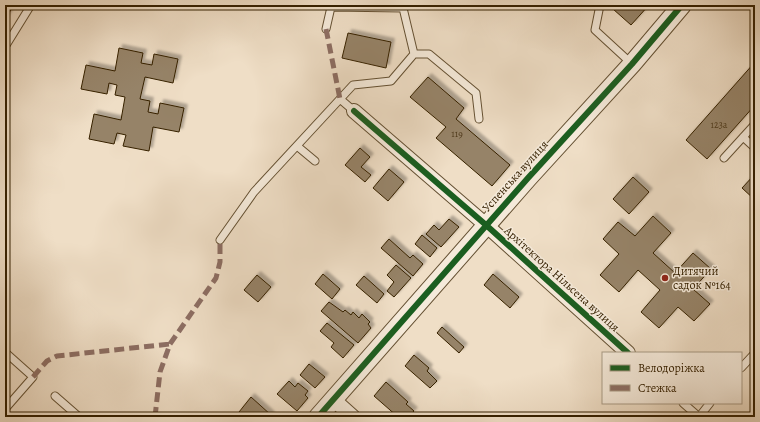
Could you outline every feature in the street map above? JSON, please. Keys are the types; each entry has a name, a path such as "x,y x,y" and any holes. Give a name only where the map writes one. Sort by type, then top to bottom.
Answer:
{"street":[{"name":"Успенська вулиця","path":"318,417 486,225 632,64 682,5"},
{"name":"Архітектора Нільсена вулиця","path":"354,111 486,225 627,352"},
{"path":"334,400 353,417"}],"lane":[{"path":"5,47 31,5"},
{"path":"600,5 595,30 632,64"},
{"path":"326,29 332,7 404,7 414,54"},
{"path":"220,240 254,192 353,86 391,81 414,54 429,54 476,93 480,119"},
{"path":"340,99 354,111"},
{"path":"724,158 755,124"},
{"path":"744,137 755,148"},
{"path":"297,146 315,161"},
{"path":"5,352 33,377 5,409"},
{"path":"742,367 755,352"},
{"path":"56,396 79,417"},
{"path":"685,404 699,417 709,404"}],"building":[{"path":"5,5 14,5 5,19"},
{"path":"616,5 649,5 631,25 613,9"},
{"path":"348,33 391,42 386,68 342,58"},
{"path":"119,48 143,53 141,63 152,65 154,54 178,59 173,83 145,77 140,99 150,101 148,112 158,114 160,103 184,108 179,132 153,127 149,151 123,146 126,135 117,133 114,144 89,139 94,114 121,120 125,97 115,95 117,85 109,83 107,94 81,89 86,65 115,71"},
{"path":"755,62 755,105 707,159 686,140"},
{"path":"428,77 464,108 456,119 510,165 492,186 436,138 446,127 410,97"},
{"path":"360,148 370,157 361,167 371,175 365,182 345,165"},
{"path":"389,169 404,182 388,201 373,188"},
{"path":"755,174 755,200 742,188"},
{"path":"633,177 649,192 629,214 613,199"},
{"path":"653,216 671,233 653,253 675,273 693,253 711,269 693,289 710,304 694,321 678,307 659,328 641,312 660,290 638,270 619,292 600,275 619,254 603,239 618,222 635,236"},
{"path":"449,219 459,227 441,247 426,234 434,225 439,230"},
{"path":"422,235 437,248 430,257 415,244"},
{"path":"389,239 410,258 413,255 423,264 413,276 381,248"},
{"path":"396,265 411,278 394,297 387,291 394,282 387,275"},
{"path":"323,274 340,289 332,299 315,284"},
{"path":"493,274 519,297 510,308 484,285"},
{"path":"257,275 271,287 258,302 244,290"},
{"path":"364,276 384,294 377,303 356,285"},
{"path":"329,302 343,312 345,310 351,315 353,312 359,318 362,314 370,322 368,324 371,328 358,343 321,311"},
{"path":"327,323 354,345 343,358 331,347 334,343 320,331"},
{"path":"442,327 464,347 459,353 437,333"},
{"path":"414,355 429,368 427,371 437,381 430,388 405,366"},
{"path":"309,364 325,377 315,388 300,375"},
{"path":"289,381 295,387 298,383 308,391 305,395 308,398 297,411 277,394"},
{"path":"386,382 408,402 406,404 414,411 408,417 398,417 374,396"},
{"path":"251,397 271,415 270,417 244,417 239,412"}],"marked path":[{"path":"326,29 340,99"},
{"path":"155,417 160,372 170,344 216,278 220,262 220,240"},
{"path":"33,377 47,361 57,356 170,344"}],"cycle path":[{"path":"318,417 528,178 632,64 682,5"},
{"path":"354,111 486,225 627,352"}],"place":[{"name":"Дитячий садок №164","path":"665,278"}]}
